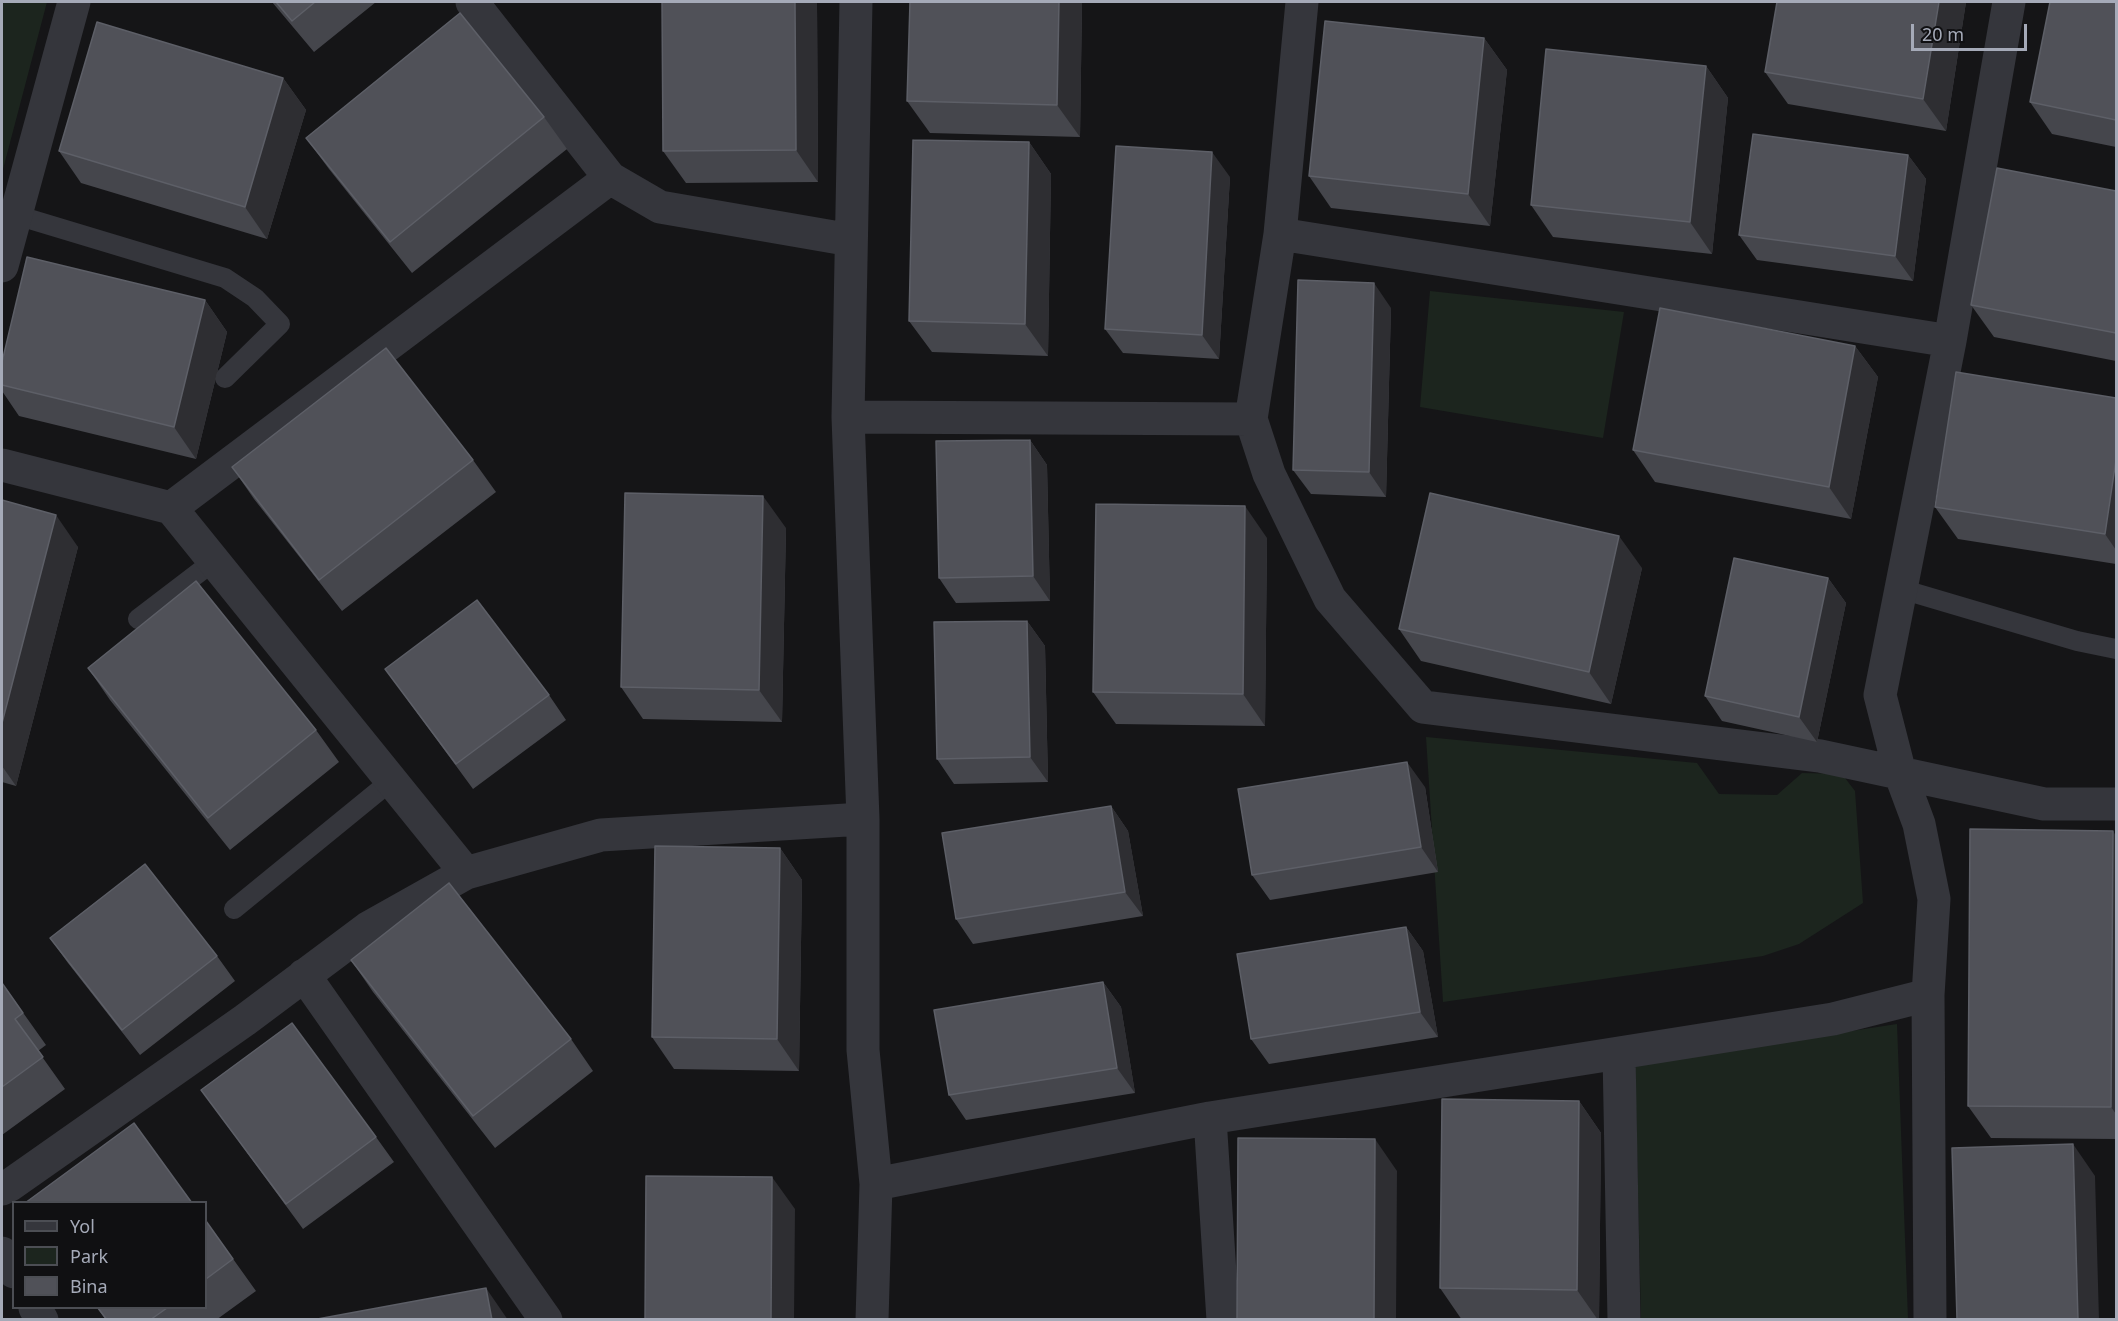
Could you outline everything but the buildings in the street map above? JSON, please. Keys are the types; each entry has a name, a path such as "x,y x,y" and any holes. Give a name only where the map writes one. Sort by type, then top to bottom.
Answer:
{"street":[{"path":"2,266 74,2"},
{"path":"472,2 610,178 660,207 851,240"},
{"path":"856,2 848,417 863,819 863,1050 876,1184 872,1320"},
{"path":"1302,2 1280,234 1251,419 1269,474 1330,599 1423,707 1820,756 2044,804 2116,804"},
{"path":"1930,1320 1928,995 1934,899 1919,824 1900,772 1880,695 1950,341 2008,2"},
{"path":"171,508 610,178"},
{"path":"1280,234 1950,341"},
{"path":"848,417 1251,419"},
{"path":"2,465 171,508 466,873"},
{"path":"2,1189 186,1061 368,928 466,873 601,835 863,819"},
{"path":"304,975 546,1320"},
{"path":"876,1184 1210,1118 1833,1019 1928,995"},
{"path":"1619,1053 1624,1320"},
{"path":"1210,1118 1223,1320"},
{"path":"2,1253 12,1269"}],"lane":[{"path":"16,215 225,278 255,298 280,324 225,378"},
{"path":"138,619 214,561"},
{"path":"1901,589 2077,640 2116,649"},
{"path":"234,909 392,780"}],"green space":[{"path":"2,2 47,2 2,173"},
{"path":"1430,291 1624,312 1603,438 1420,407"},
{"path":"1426,737 1697,763 1719,794 1777,795 1802,773 1842,774 1855,791 1863,903 1799,944 1763,956 1443,1002"},
{"path":"1897,1024 1908,1319 1641,1319 1635,1064"}]}
